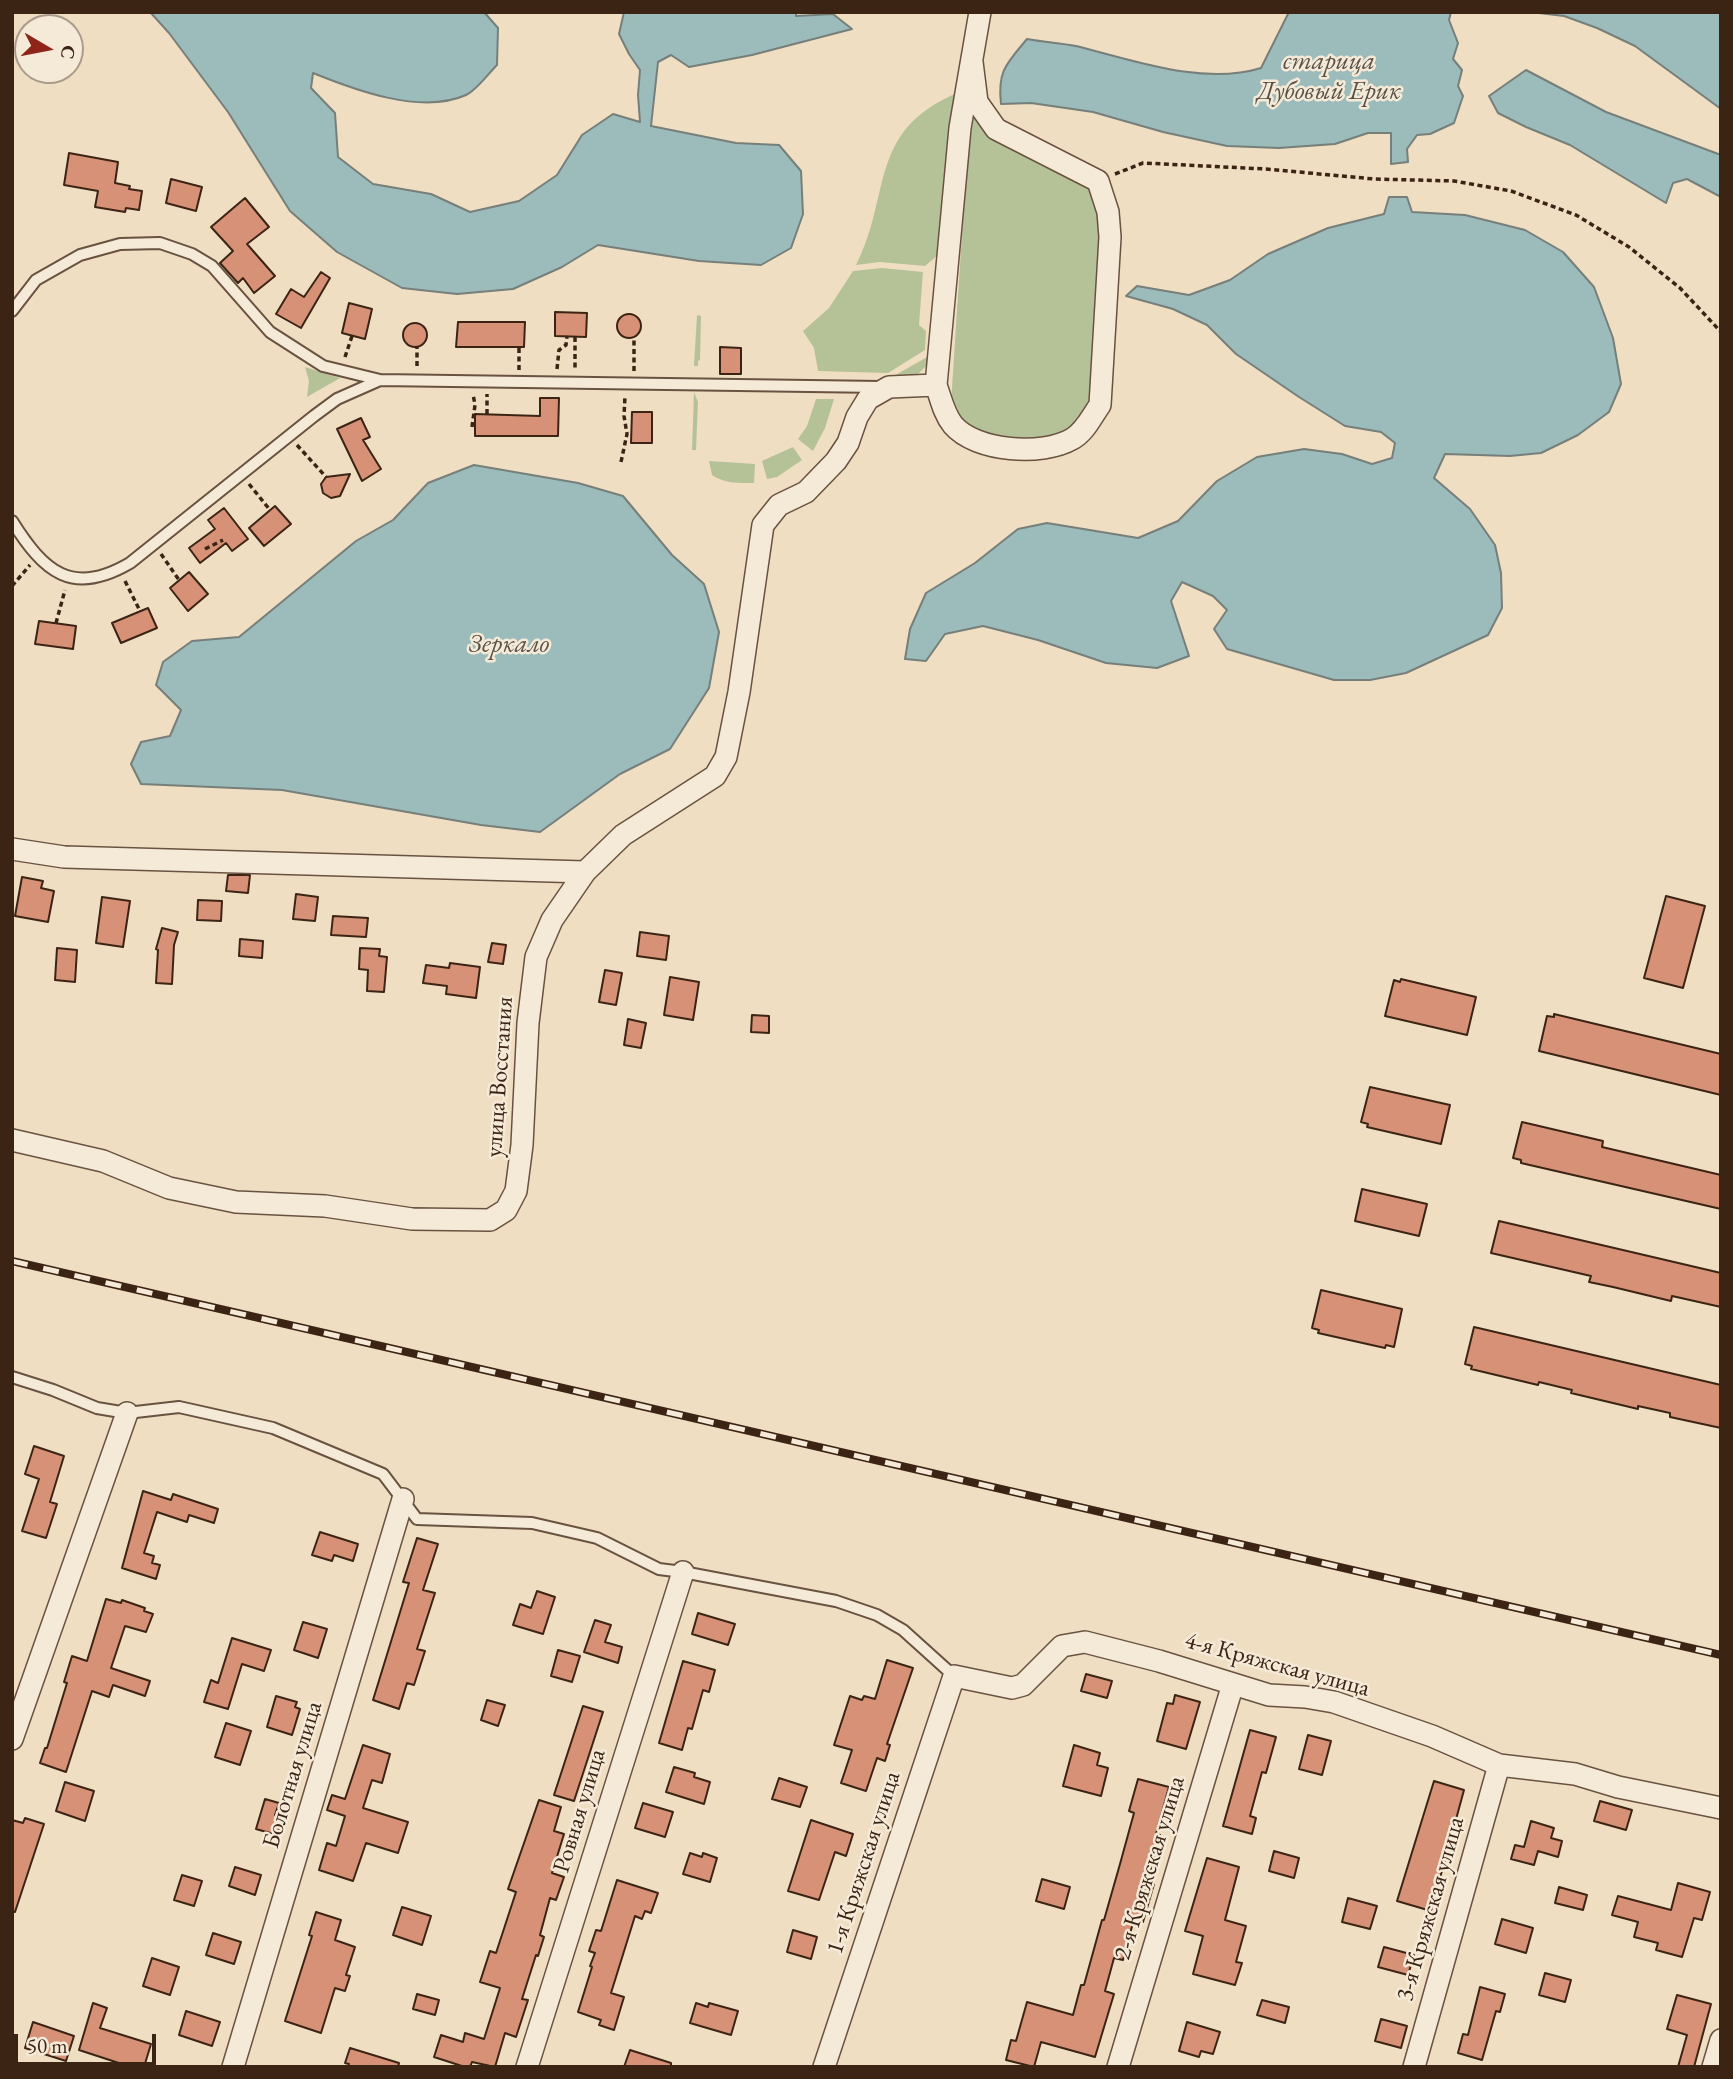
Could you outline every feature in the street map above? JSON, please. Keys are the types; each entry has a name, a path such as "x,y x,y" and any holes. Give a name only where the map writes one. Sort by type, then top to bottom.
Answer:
{"street":[{"path":"972,62 977,102 985,117 996,129 1098,181 1108,212 1110,237 1100,405 1089,423 1074,438 1056,445 1035,448 985,446 968,438 954,427 946,416 936,385 960,128 980,12"},
{"path":"889,387 936,385"},
{"name":"улица Восстания","path":"12,1140 103,1161 169,1188 236,1202 325,1206 412,1219 490,1220 506,1210 516,1191 522,1145 528,1023 536,957 552,919 585,872 623,835 715,776 726,757 739,692 763,525 779,505 806,492 821,477 848,443 857,417 868,399 889,387"},
{"path":"12,849 64,858 585,872"},
{"path":"12,1739 127,1413"},
{"name":"Болотная улица","path":"233,2067 403,1499"},
{"name":"Ровная улица","path":"527,2067 683,1572"},
{"name":"4-я Кряжская улица","path":"954,1676 1012,1688 1023,1685 1062,1646 1085,1642 1159,1661 1269,1695 1334,1702 1432,1736 1499,1765 1576,1774 1618,1787 1721,1808"},
{"name":"1-я Кряжская улица","path":"824,2067 954,1676"},
{"name":"2-я Кряжская улица","path":"1118,2067 1233,1684"},
{"name":"3-я Кряжская улица","path":"1414,2067 1499,1765"},
{"path":"1713,2067 1721,2040"}],"lane":[{"path":"12,311 36,280 80,255 120,244 160,243 192,254 212,266 270,332 323,366 380,380 889,387"},
{"path":"12,521 38,556 68,578 90,579 112,574 337,400 380,380"},
{"path":"12,1377 97,1408 127,1413 179,1407 273,1428 383,1474 417,1519 532,1523 597,1538 659,1569 836,1601 877,1615 903,1630 954,1676"}],"path":[{"path":"1098,181 1143,163 1266,169 1374,179 1454,181 1511,191 1576,215 1629,247 1679,288 1721,332"},
{"path":"341,372 352,336"},
{"path":"556,383 559,350 566,345 567,336"},
{"path":"575,337 575,383"},
{"path":"621,462 627,434 624,415 634,337"},
{"path":"519,347 519,382"},
{"path":"472,382 475,405 472,427"},
{"path":"475,405 487,404"},
{"path":"288,436 326,477"},
{"path":"241,474 270,510"},
{"path":"205,549 223,540"},
{"path":"154,544 179,580"},
{"path":"12,586 38,556"},
{"path":"120,569 140,611"},
{"path":"56,623 68,578"}],"green space":[{"path":"957,93 939,254 925,266 880,262 856,265 867,239 886,167 895,146 908,126 928,108"},
{"path":"974,117 984,131 1088,185 1103,227 1093,394 1080,419 1068,430 1043,439 997,438 981,434 959,418 951,403 967,157"},
{"path":"882,268 923,272 919,325 926,331 925,350 888,373 818,371 814,348 803,331 829,308 853,271"},
{"path":"697,315 701,316 700,360 698,366 694,366"},
{"path":"929,356 927,365 916,376 892,377"},
{"path":"305,367 340,378 307,397 309,381"},
{"path":"694,392 698,402 696,450 692,450"},
{"path":"816,399 834,399 825,428 813,451 798,439 807,426"},
{"path":"793,447 802,460 777,477 767,479 762,461"},
{"path":"709,461 755,464 754,483 717,478 712,475"}],"water":[{"path":"150,12 484,12 498,28 497,65 466,95 429,102 388,98 313,73 311,88 335,113 338,157 373,184 431,194 470,212 519,201 557,175 582,135 613,114 640,122 640,70 619,34 624,12 796,12 796,16 833,14 852,29 752,55 689,67 671,55 658,62 651,126 736,143 779,145 801,171 803,214 791,248 761,265 699,261 598,245 562,267 513,289 457,294 402,288 337,252 290,211 228,112"},
{"name":"старица Дубовый Ерик","path":"1289,12 1451,12 1449,20 1458,43 1453,59 1462,70 1458,86 1463,96 1454,123 1430,134 1417,135 1407,149 1408,162 1391,164 1391,133 1368,133 1335,144 1279,148 1227,146 1163,132 1093,112 1031,103 1001,104 1002,75 1027,39 1076,46 1144,64 1192,73 1239,73 1261,68"},
{"path":"1530,12 1721,12 1721,109 1635,46 1564,16"},
{"path":"1526,70 1606,112 1721,155 1721,197 1687,179 1673,183 1666,203 1570,145 1498,113 1489,96"},
{"path":"1389,197 1407,197 1412,212 1465,215 1525,230 1563,252 1594,287 1613,338 1621,384 1609,412 1578,435 1541,453 1510,456 1445,454 1434,478 1470,509 1495,545 1501,573 1502,608 1488,635 1406,673 1370,680 1334,680 1227,649 1214,629 1227,610 1213,596 1182,582 1171,601 1189,656 1157,668 1106,663 1038,640 983,626 945,634 926,661 905,659 910,629 926,593 975,563 1018,529 1047,523 1138,538 1178,521 1217,481 1257,457 1304,449 1342,454 1372,464 1392,458 1395,443 1381,432 1345,426 1236,354 1207,325 1173,309 1126,296 1137,286 1189,295 1230,280 1268,254 1328,228 1384,214"},
{"name":"Зеркало","path":"474,465 578,483 623,496 672,555 704,584 719,632 709,688 670,749 620,774 540,832 481,825 282,790 141,784 131,764 141,742 170,736 181,710 156,685 163,662 192,641 239,637 356,541 393,520 428,483"}],"building":[{"path":"69,153 118,162 115,183 142,191 139,210 126,208 125,212 95,207 98,191 64,185"},
{"path":"171,179 202,187 196,211 166,203"},
{"path":"245,198 269,227 247,244 275,276 254,293 243,278 238,283 220,263 233,251 211,227"},
{"path":"321,272 330,278 301,328 276,314 291,289 304,297"},
{"path":"349,303 372,309 365,339 342,333"},
{"path":"555,312 587,313 586,337 555,336"},
{"path":"629,314 638,317 641,326 638,335 629,338 620,335 617,326 620,317"},
{"path":"458,322 525,322 524,347 456,347"},
{"path":"415,323 424,326 427,335 424,344 415,347 406,344 403,335 406,326"},
{"path":"720,347 741,348 741,374 720,374"},
{"path":"540,398 559,398 558,436 475,436 475,414 540,416"},
{"path":"632,412 652,412 652,443 631,443"},
{"path":"361,418 370,437 363,440 381,469 362,481 337,429"},
{"path":"350,474 340,496 331,498 323,493 321,484 326,477"},
{"path":"275,506 291,524 264,546 249,528"},
{"path":"224,508 248,539 232,551 226,543 200,563 189,548 215,529 208,520"},
{"path":"189,572 208,594 188,611 170,588"},
{"path":"148,608 157,628 121,643 112,623"},
{"path":"39,621 76,626 73,649 35,644"},
{"path":"228,875 250,875 248,893 226,891"},
{"path":"22,877 43,881 41,888 54,891 48,922 15,916"},
{"path":"296,894 318,897 315,921 293,919"},
{"path":"1666,896 1705,906 1683,988 1644,978"},
{"path":"102,897 130,901 123,947 96,943"},
{"path":"198,900 222,901 221,921 197,920"},
{"path":"333,916 368,918 366,937 331,935"},
{"path":"162,928 178,932 174,945 172,984 156,983 156,949"},
{"path":"640,932 669,936 666,960 637,956"},
{"path":"240,939 263,941 262,958 239,956"},
{"path":"492,943 506,945 503,964 488,962"},
{"path":"57,948 77,950 75,982 55,980"},
{"path":"360,948 380,949 379,956 387,957 384,992 367,991 368,970 359,969"},
{"path":"450,963 480,967 476,998 446,994 447,986 423,983 426,965 449,968"},
{"path":"605,970 622,973 616,1005 599,1002"},
{"path":"670,977 699,982 693,1020 664,1015"},
{"path":"1401,979 1476,997 1467,1035 1385,1016 1394,980 1400,982"},
{"path":"1554,1014 1721,1054 1721,1095 1539,1051 1547,1016 1554,1017"},
{"path":"752,1015 769,1016 769,1033 751,1032"},
{"path":"628,1019 646,1023 641,1048 624,1045"},
{"path":"1370,1087 1450,1105 1441,1144 1367,1127 1368,1124 1361,1122"},
{"path":"1522,1122 1603,1141 1602,1147 1721,1175 1721,1209 1521,1163 1521,1160 1513,1158"},
{"path":"1362,1189 1427,1204 1419,1236 1355,1221"},
{"path":"1499,1221 1721,1273 1721,1307 1672,1296 1671,1301 1589,1282 1591,1276 1491,1253"},
{"path":"1321,1290 1402,1309 1394,1347 1386,1345 1385,1348 1318,1333 1319,1330 1312,1328"},
{"path":"1474,1327 1721,1385 1721,1428 1670,1417 1670,1413 1638,1406 1638,1409 1571,1393 1572,1390 1539,1382 1538,1385 1471,1369 1472,1366 1465,1364"},
{"path":"34,1446 64,1456 50,1502 57,1504 46,1538 22,1531 39,1479 25,1474"},
{"path":"143,1491 171,1500 173,1494 218,1509 214,1523 189,1515 187,1522 157,1512 144,1553 154,1556 152,1563 160,1565 156,1579 122,1568"},
{"path":"320,1532 358,1544 353,1561 334,1555 332,1561 312,1555"},
{"path":"417,1538 438,1544 423,1590 435,1593 417,1649 425,1651 414,1685 407,1683 399,1709 373,1700 409,1583 403,1582"},
{"path":"537,1591 555,1597 543,1634 513,1625 520,1604 531,1608"},
{"path":"106,1599 121,1603 122,1600 145,1608 144,1611 153,1614 146,1632 125,1626 111,1668 150,1681 145,1696 113,1685 109,1697 92,1691 66,1772 40,1763 67,1683 64,1682 72,1656 87,1661"},
{"path":"698,1613 735,1624 728,1645 692,1634"},
{"path":"595,1620 611,1625 605,1642 622,1647 618,1663 584,1652"},
{"path":"303,1622 327,1629 318,1658 294,1650"},
{"path":"232,1638 271,1650 264,1671 242,1664 228,1709 204,1702 211,1680 218,1683"},
{"path":"558,1650 580,1656 572,1682 551,1676"},
{"path":"887,1660 913,1668 887,1744 890,1745 885,1761 877,1758 866,1791 841,1783 852,1750 834,1745 850,1696 862,1700 864,1696 875,1699"},
{"path":"683,1661 715,1670 709,1692 703,1690 692,1729 688,1728 682,1750 659,1743"},
{"path":"1086,1674 1112,1681 1107,1698 1081,1691"},
{"path":"1175,1695 1200,1702 1186,1749 1157,1741 1167,1703 1173,1704"},
{"path":"276,1696 297,1702 295,1707 300,1709 292,1735 267,1727"},
{"path":"487,1700 505,1705 498,1726 481,1720"},
{"path":"583,1706 603,1712 574,1801 554,1795"},
{"path":"226,1723 251,1731 240,1765 215,1757"},
{"path":"1250,1730 1276,1737 1266,1773 1262,1772 1250,1816 1256,1818 1252,1834 1223,1826"},
{"path":"1308,1735 1331,1741 1322,1775 1299,1769"},
{"path":"363,1745 390,1754 382,1783 372,1780 363,1808 408,1822 398,1853 366,1843 353,1881 319,1870 327,1843 336,1846 345,1816 327,1810 332,1795 345,1799"},
{"path":"1074,1745 1100,1753 1097,1765 1108,1768 1101,1796 1063,1786"},
{"path":"674,1767 695,1773 694,1777 710,1782 704,1804 666,1792"},
{"path":"779,1778 807,1787 800,1807 772,1799"},
{"path":"1138,1779 1169,1787 1156,1834 1160,1835 1147,1883 1154,1884 1143,1922 1134,1919 1123,1960 1114,1958 1105,1991 1114,1994 1095,2057 1041,2042 1034,2067 1006,2060 1011,2040 1016,2041 1027,2002 1073,2015 1120,1864 1134,1813 1129,1811"},
{"path":"1434,1781 1464,1790 1431,1911 1397,1901"},
{"path":"65,1782 94,1791 85,1821 56,1811"},
{"path":"265,1799 279,1803 275,1815 282,1818 277,1835 256,1829"},
{"path":"539,1800 561,1807 554,1831 564,1834 552,1873 564,1877 556,1900 550,1898 540,1935 544,1937 522,1999 528,2000 516,2037 505,2033 495,2067 472,2062 470,2067 465,2067 434,2057 441,2035 463,2042 465,2033 484,2039 500,1988 480,1982 490,1951 496,1953 516,1892 508,1889"},
{"path":"1600,1801 1632,1810 1626,1830 1594,1821"},
{"path":"643,1803 673,1812 665,1837 635,1828"},
{"path":"25,1818 44,1824 15,1912 12,1911 12,1820 23,1823"},
{"path":"811,1820 853,1834 846,1856 835,1852 819,1900 788,1891"},
{"path":"1531,1821 1554,1828 1551,1838 1562,1841 1558,1857 1538,1851 1534,1865 1511,1859 1515,1845 1524,1847"},
{"path":"1274,1851 1299,1858 1294,1878 1269,1871"},
{"path":"690,1853 702,1857 703,1853 717,1858 710,1882 683,1874"},
{"path":"1207,1858 1239,1867 1225,1920 1246,1926 1236,1962 1242,1963 1235,1985 1193,1974 1203,1936 1185,1931"},
{"path":"235,1867 261,1875 255,1895 229,1886"},
{"path":"182,1875 202,1881 194,1906 174,1900"},
{"path":"1042,1879 1070,1887 1064,1909 1036,1901"},
{"path":"617,1880 658,1893 651,1913 645,1911 642,1919 635,1916 611,1993 624,1997 614,2030 599,2025 601,2020 578,2012 595,1953 589,1951 596,1930 601,1931"},
{"path":"1678,1883 1710,1892 1702,1920 1694,1918 1682,1957 1656,1950 1658,1943 1634,1937 1638,1922 1612,1915 1618,1896 1671,1910"},
{"path":"1559,1887 1587,1895 1583,1910 1555,1903"},
{"path":"1348,1898 1377,1906 1370,1929 1342,1922"},
{"path":"402,1907 431,1916 422,1945 393,1935"},
{"path":"316,1912 341,1920 335,1940 355,1947 346,1975 350,1976 345,1991 335,1988 321,2033 285,2021 312,1936 309,1935"},
{"path":"1502,1919 1533,1928 1526,1953 1495,1944"},
{"path":"793,1930 817,1937 811,1959 787,1952"},
{"path":"213,1933 241,1942 234,1964 206,1955"},
{"path":"1384,1947 1414,1955 1408,1975 1378,1967"},
{"path":"152,1958 179,1967 170,1995 143,1986"},
{"path":"1545,1973 1571,1980 1565,2002 1539,1995"},
{"path":"1480,1987 1505,1994 1500,2012 1496,2011 1482,2060 1458,2053 1463,2034 1468,2035"},
{"path":"417,1994 439,2000 435,2015 413,2009"},
{"path":"1677,1995 1711,2004 1694,2067 1678,2067 1687,2035 1667,2029"},
{"path":"1262,2000 1289,2007 1285,2023 1257,2015"},
{"path":"93,2003 107,2008 100,2028 151,2044 144,2067 131,2067 79,2050"},
{"path":"696,2003 708,2007 709,2003 738,2011 731,2035 690,2023"},
{"path":"186,2011 220,2022 212,2046 179,2035"},
{"path":"1381,2019 1407,2026 1401,2048 1375,2041"},
{"path":"33,2022 74,2036 66,2061 25,2048"},
{"path":"1187,2022 1220,2032 1213,2054 1201,2051 1199,2057 1179,2051"},
{"path":"350,2048 399,2063 398,2067 347,2067 349,2064 345,2063"},
{"path":"630,2050 671,2063 671,2067 624,2067"}],"railway":[{"path":"12,1261 1721,1655"}]}
